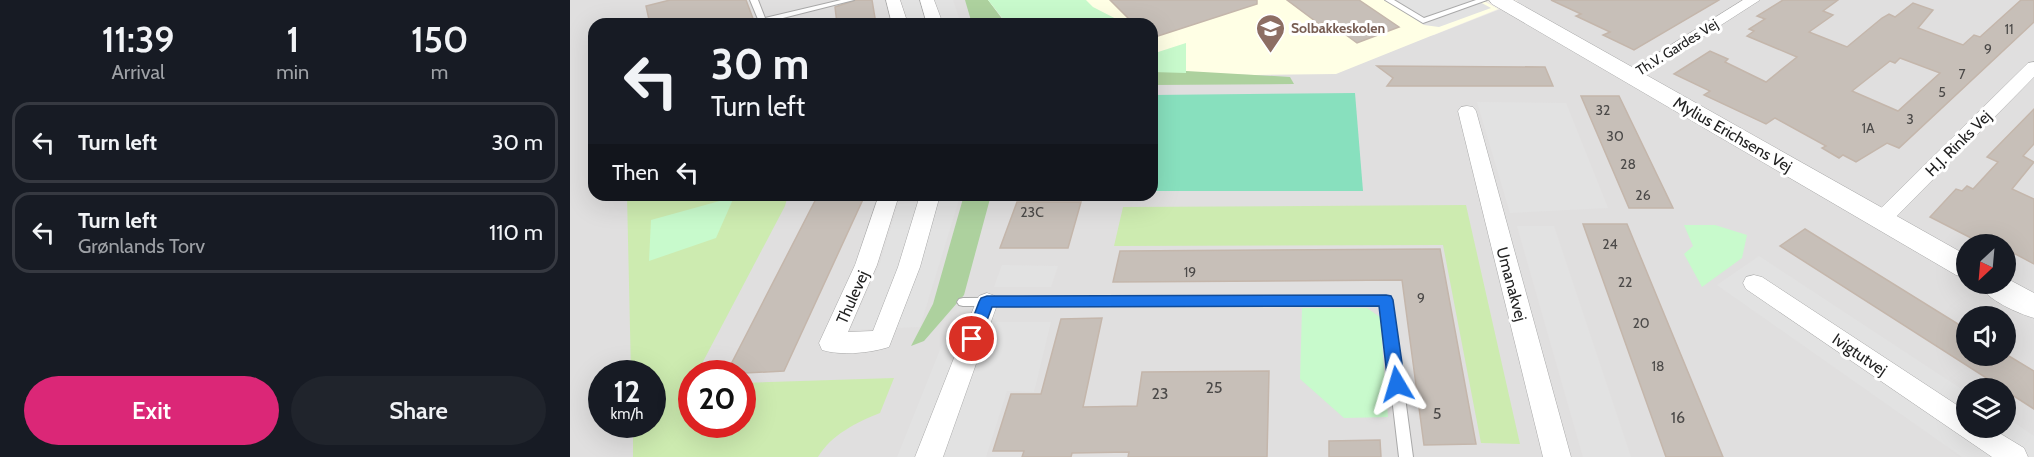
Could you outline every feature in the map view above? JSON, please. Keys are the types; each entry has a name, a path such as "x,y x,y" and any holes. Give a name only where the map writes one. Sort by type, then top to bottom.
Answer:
{"street":[{"path":"893,0 898,18"},
{"path":"927,0 933,18"},
{"name":"Th.V. Gardes Vej","path":"1631,75 1754,0"},
{"name":"Mylius Erichsens Vej","path":"1483,1 1631,75 1956,262"},
{"name":"H.J. Rinks Vej","path":"1882,219 2034,67"},
{"name":"Umanakvej","path":"1467,111 1557,457"},
{"name":"Thulevej","path":"887,201 866,265 831,343 880,340 909,267 928,201"},
{"name":"Ivigtutvej","path":"1754,283 1956,418"},
{"path":"2011,294 2034,307"},
{"path":"929,457 975,302"},
{"name":"Ivigtutvej","path":"1986,438 2014,457"}],"lane":[{"path":"754,0 761,18"},
{"path":"779,18 850,0"},
{"path":"1389,0 1423,21 1483,1"},
{"path":"975,302 1386,300 1406,457"}],"shaded area":[{"path":"570,0 988,0 1002,18 588,18 588,201 1158,201 1158,71 1434,35 1518,2 1516,0 2034,0 2034,457 570,457"},
{"path":"901,0 953,0 959,18 907,18"},
{"name":"Solbakkeskolen","path":"988,0 1482,0 1498,9 1336,74 1254,75 1158,72 1158,18 1002,18"},
{"path":"1386,0 1476,0 1491,8 1439,27 1424,25"},
{"path":"1477,102 1566,103 1608,208 1510,213"},
{"path":"959,201 920,327 850,330 880,263 898,204"},
{"path":"1517,226 1554,226 1631,457 1583,457"},
{"path":"1759,256 1956,385 1956,438 2016,438 2016,424 2034,436 2034,457 1962,457 1717,285"},
{"path":"1002,265 1058,266 1051,287 994,287"},
{"path":"951,322 1051,322 1034,392 1007,391 986,457 897,457"}],"green space":[{"path":"965,0 988,0 1002,18 970,18"},
{"path":"988,0 1086,0 1093,7 1114,18 1002,18"},
{"path":"1186,43 1186,73 1158,72 1158,52"},
{"path":"1158,69 1290,77 1294,84 1158,85"},
{"path":"1355,93 1363,191 1158,191 1158,95"},
{"path":"627,201 786,201 704,360 678,360 678,438 756,438 756,383 894,378 880,413 837,436 818,457 633,457 633,438 666,438 666,360 631,360"},
{"path":"720,201 732,201 716,238 649,261 651,220"},
{"path":"962,201 989,201 964,295 924,341 911,346 933,304"},
{"path":"1466,205 1520,444 1481,443 1443,245 1114,246 1123,207"},
{"path":"1684,225 1715,225 1747,235 1742,258 1702,287 1684,254 1693,246"},
{"path":"1302,308 1367,308 1380,317 1388,417 1344,418 1300,379"}],"building":[{"path":"670,0 746,0 753,18 649,18 646,6"},
{"path":"856,0 872,0 875,18 836,18 835,7"},
{"name":"Solbakkeskolen","path":"1110,0 1257,0 1257,4 1158,36 1158,18 1128,18"},
{"path":"1287,0 1359,0 1399,27 1357,43 1327,21 1319,24"},
{"path":"1551,0 1719,0 1634,50 1603,35 1610,32 1576,16 1581,14"},
{"path":"1783,0 1838,0 1823,11 1833,15 1809,32 1847,47 1882,18 1889,14 1895,17 1913,3 1933,10 1918,28 1963,45 1974,35 1980,37 2021,0 2034,0 2034,22 1899,148 1887,143 1856,162 1843,155 1839,158 1822,148 1826,146 1775,118 1766,124 1704,95 1710,91 1674,74 1710,51 1728,59 1725,62 1766,82 1797,57 1747,36 1754,31 1749,29 1765,19 1757,16","holes":["1900,58 1940,73 1898,111 1852,91 1890,61 1895,63"]},
{"path":"1377,66 1545,67 1553,86 1387,86 1393,78"},
{"path":"1581,96 1619,96 1673,208 1629,208"},
{"path":"2034,109 2034,144 2023,156 2034,162 2012,189 2034,199 2034,264 2016,254 2016,234 1963,234 1930,217 1956,189 1962,191 1967,186 1973,189 1998,162 1987,157"},
{"path":"815,201 862,201 784,371 756,372 756,360 733,360"},
{"path":"1017,202 1081,202 1068,248 1000,248"},
{"path":"1583,224 1627,224 1723,457 1666,457"},
{"path":"1805,229 1956,323 1956,359 1780,246"},
{"path":"1440,249 1476,444 1424,445 1402,280 1113,282 1120,251"},
{"path":"1102,318 1083,407 1137,406 1142,372 1269,371 1267,457 1128,457 1129,452 1072,453 1071,457 1022,457 1024,451 993,451 1011,394 1041,394 1061,319"},
{"path":"2016,360 2034,371 2034,409 2016,397 2016,378 1986,378 1968,366 2016,366"},
{"path":"1380,440 1381,457 1329,457 1329,441"}],"place":[{"name":"Solbakkeskolen","path":"1270,54"}],"route":[{"path":"972,339 987,302 1386,300 1397,384"}]}
